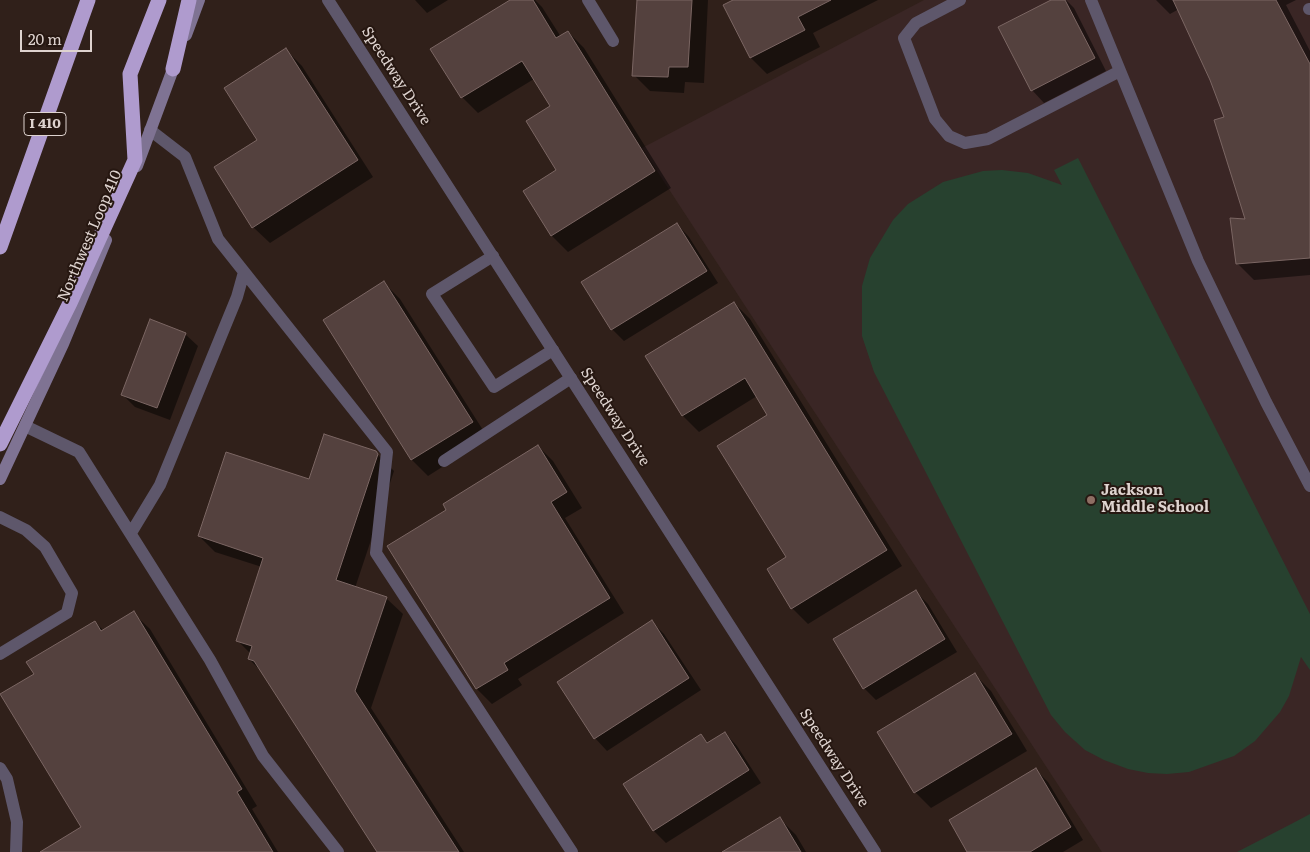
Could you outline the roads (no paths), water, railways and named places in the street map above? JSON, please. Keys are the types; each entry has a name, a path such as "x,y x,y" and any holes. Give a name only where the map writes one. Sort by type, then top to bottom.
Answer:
{"highway":[{"name":"I 410","path":"0,247 88,0"},
{"path":"0,444 70,303 135,160 130,74 159,0"},
{"path":"173,69 189,0"}],"main road":[{"name":"Northwest Loop 410","path":"0,479 63,344 150,130 199,0"}],"street":[{"name":"Speedway Drive","path":"328,0 875,852"},
{"path":"588,0 613,41"},
{"path":"960,0 916,23 904,38 935,119 948,136 965,143 988,139 1120,71"},
{"path":"1091,0 1198,261 1266,402 1310,486"},
{"path":"150,130 185,157 218,239 387,452 376,553 572,852"},
{"path":"492,256 432,294 494,387 553,350"},
{"path":"131,533 160,485 237,297 244,272"},
{"path":"444,461 571,378"},
{"path":"25,426 79,452 210,660 263,756 338,852"},
{"path":"0,517 26,530 45,547 72,593 67,613 0,654"},
{"path":"0,768 7,779 17,822 16,852"}],"place":[{"name":"Jackson Middle School","path":"1091,500"}]}
